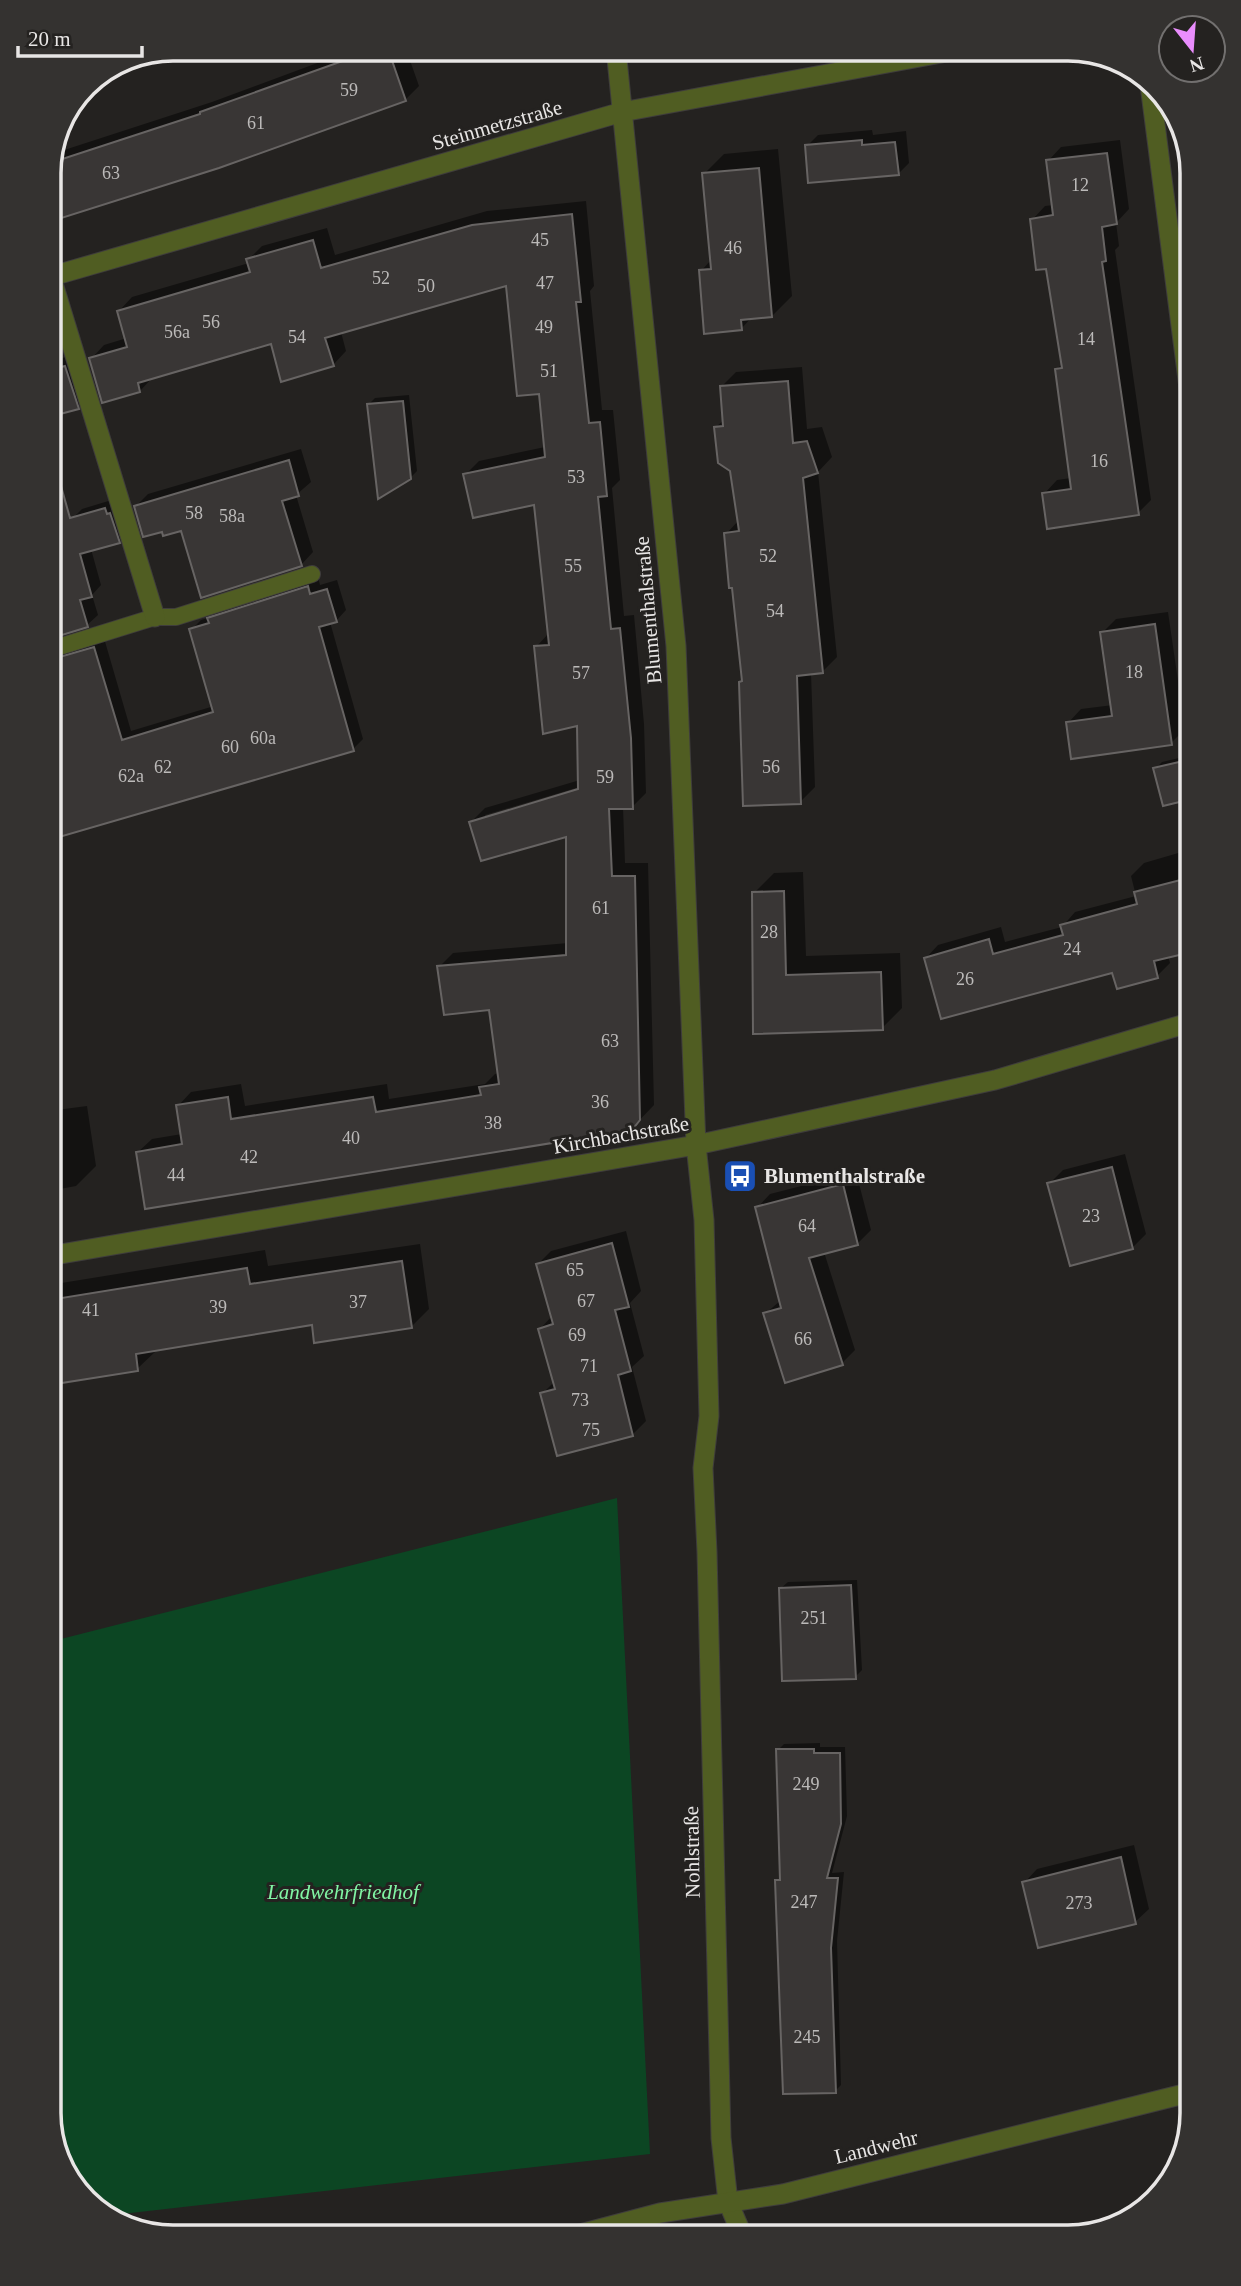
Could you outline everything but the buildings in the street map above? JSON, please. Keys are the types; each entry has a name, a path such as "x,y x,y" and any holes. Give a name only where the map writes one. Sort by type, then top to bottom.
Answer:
{"street":[{"name":"Blumenthalstraße","path":"617,61 676,646 696,1145 704,1220 709,1416 704,1462"},
{"name":"Steinmetzstraße","path":"61,274 622,112 898,61"},
{"path":"1152,99 1180,318"},
{"name":"Steinmetzstraße","path":"61,313 155,617"},
{"name":"Kirchbachstraße","path":"61,1254 696,1145 995,1080 1180,1026"},
{"name":"Nohlstraße","path":"704,1462 721,2138 728,2202 738,2225"},
{"name":"Landwehr","path":"614,2225 660,2213 783,2194 1180,2095"}],"lane":[{"path":"61,646 155,617 176,617 312,573"}],"green space":[{"name":"Landwehrfriedhof","path":"617,1498 650,2154 125,2214 99,2197 80,2175 70,2156 63,2135 61,2113 61,1639"}],"place":[{"name":"Blumenthalstraße","path":"740,1176"}]}
